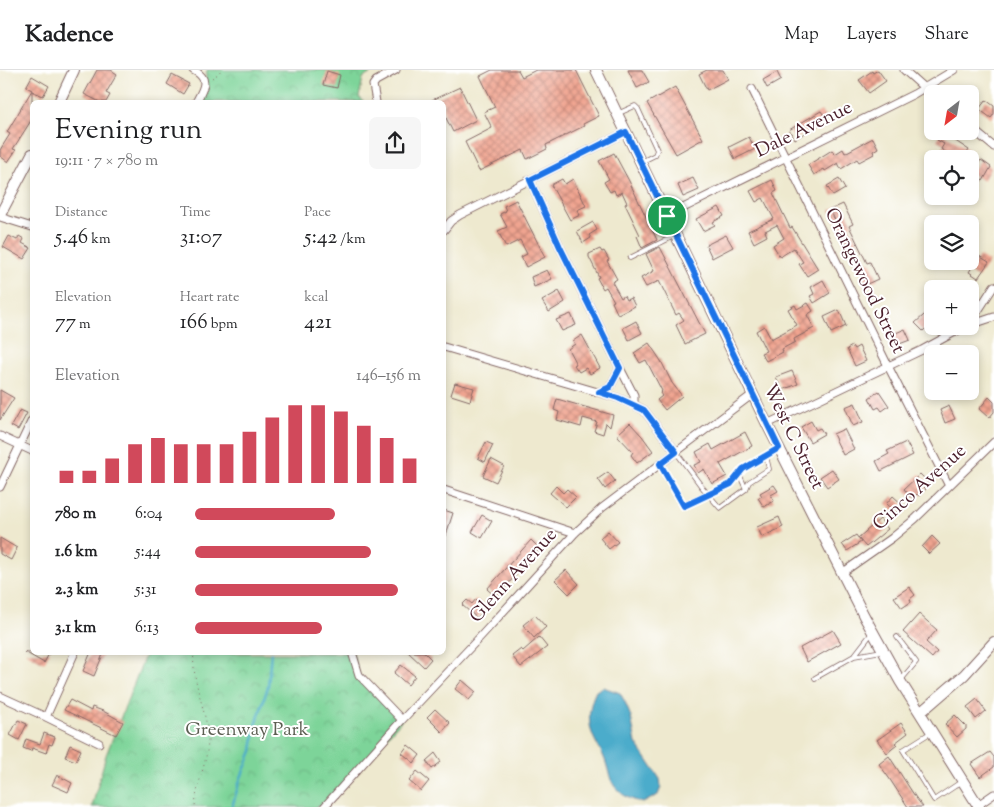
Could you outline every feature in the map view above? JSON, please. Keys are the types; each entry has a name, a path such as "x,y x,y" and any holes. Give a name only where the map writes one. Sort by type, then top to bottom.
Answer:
{"main road":[{"path":"60,100 74,70"},
{"name":"West C Street","path":"596,70 767,424 842,573 900,681 979,806"},
{"path":"0,216 30,158"},
{"path":"920,713 964,675 994,642"}],"street":[{"path":"193,70 200,74 204,80 204,87 197,100"},
{"path":"376,100 373,85 376,81 396,70"},
{"path":"904,70 924,88"},
{"name":"Dale Avenue","path":"929,85 954,70"},
{"name":"Dale Avenue","path":"667,216 924,88"},
{"name":"Orangewood Street","path":"752,89 949,486"},
{"path":"446,227 450,221 460,215 626,132"},
{"path":"979,134 994,147"},
{"path":"530,180 560,247 634,395 634,405"},
{"path":"0,216 30,227"},
{"path":"979,309 994,286"},
{"path":"979,322 994,317"},
{"path":"767,424 948,335"},
{"path":"446,348 599,392 634,405 644,410 676,452"},
{"path":"599,392 610,387 620,368"},
{"name":"Glenn Avenue","path":"324,807 575,533 602,508 753,394"},
{"path":"0,487 30,424"},
{"path":"0,436 30,450"},
{"name":"Cinco Avenue","path":"842,573 892,538 915,519 994,442"},
{"path":"446,491 575,533"},
{"path":"46,717 74,655"},
{"path":"353,655 359,675 402,720"},
{"path":"0,696 99,743"},
{"path":"979,806 994,794"}],"lane":[{"path":"617,114 635,106 638,109 657,150 655,155 640,162"},
{"path":"630,258 676,235"},
{"path":"660,464 684,506 731,484 743,469 779,448"},
{"path":"676,452 720,508 746,489 748,482 769,469 766,456"},
{"path":"739,474 746,489"},
{"path":"854,656 873,632"},
{"path":"897,637 916,662 900,681"},
{"path":"815,678 854,656 883,651"},
{"path":"932,732 903,750 934,800 963,781"}],"path":[{"path":"204,80 218,74 221,70"},
{"path":"194,655 195,673 206,719 208,746 197,789 195,807"}],"green space":[{"path":"207,70 376,70 363,78 359,97 362,100 201,100"},
{"name":"Greenway Park","path":"145,655 354,655 359,675 402,720 324,807 92,807 106,755"}],"water":[{"path":"603,687 620,693 631,717 636,743 660,779 661,787 658,795 643,803 627,797 616,788 604,757 593,736 589,719 590,707 596,691"}],"building":[{"path":"97,70 111,70 117,74 106,93 110,95 107,100 96,100 84,94"},
{"path":"492,70 518,70 522,77 536,70 576,70 599,116 583,124 584,126 546,145 547,149 527,159 523,150 479,171 465,142 492,128 484,112 495,107 480,76"},
{"path":"628,70 642,70 649,82 637,88"},
{"path":"707,70 723,70 728,79 707,90 699,74"},
{"path":"878,70 886,81 869,93 859,80 872,71 873,73"},
{"path":"327,71 340,75 337,88 323,85"},
{"path":"777,72 781,80 767,88 763,80"},
{"path":"172,75 189,84 183,94 167,84"},
{"path":"32,76 49,86 43,96 32,91 30,122 13,149 16,150 8,162 0,156 0,150 10,134 7,132 32,90 26,87"},
{"path":"460,87 476,120 453,132 446,118 446,100 432,100"},
{"path":"675,87 703,139 676,154 647,103"},
{"path":"986,100 994,106 994,114 991,118 979,109"},
{"path":"821,111 827,120 795,139 789,130"},
{"path":"749,137 755,149 735,159 729,147"},
{"path":"873,138 878,148 873,151 874,154 859,162 857,159 841,169 838,163 814,175 808,165 832,150 835,154 843,149 845,153"},
{"path":"937,140 954,140 969,150 942,150 941,149 944,144"},
{"path":"614,153 657,240 642,248 637,236 640,235 625,204 627,203 622,192 616,195 614,190 610,192 604,182 609,179 599,161"},
{"path":"981,160 991,167 983,181 979,178 979,163"},
{"path":"693,178 699,190 683,197 678,185"},
{"path":"562,179 565,184 573,179 586,206 577,210 580,215 570,220 551,185"},
{"path":"839,179 845,189 833,196 827,186"},
{"path":"772,180 777,191 773,193 790,228 792,227 818,269 807,276 799,264 803,262 794,248 780,257 773,245 784,238 777,225 765,231 767,236 754,243 748,231 774,219 763,198 756,202 750,191"},
{"path":"516,200 545,257 526,267 521,257 527,254 520,240 506,247 498,231 507,227 500,214 506,211 504,206"},
{"path":"843,204 853,224 849,226 867,263 870,262 878,279 867,284 830,210"},
{"path":"719,207 724,216 713,222 715,225 703,231 696,219"},
{"path":"593,222 597,230 589,235 591,238 583,243 577,231"},
{"path":"726,235 733,247 712,258 706,245"},
{"path":"9,236 17,240 19,236 24,239 22,243 30,247 30,250 24,259 3,247"},
{"path":"660,247 705,334 685,344 676,325 684,320 679,313 676,315 659,281 646,287 641,278 654,271 646,254"},
{"path":"600,249 602,252 604,251 609,260 607,261 617,279 612,282 621,298 624,296 626,300 631,298 635,306 618,315 612,302 614,301 606,287 603,289 589,257 589,254"},
{"path":"979,256 989,262 978,278 969,272 970,270 979,270"},
{"path":"547,270 552,279 534,287 531,277"},
{"path":"823,280 830,293 814,303 810,296 814,294 811,287"},
{"path":"559,291 565,302 549,312 542,301"},
{"path":"808,303 813,311 807,315 814,328 794,339 795,342 782,349 783,352 766,361 761,353 766,351 756,331 764,326 771,339 797,325 788,309 795,305 797,309"},
{"path":"839,310 846,326 831,333 824,317"},
{"path":"571,314 576,325 562,331 556,320"},
{"path":"924,315 923,331 915,323"},
{"path":"636,321 642,333 629,340 623,328"},
{"path":"905,329 910,340 894,346 889,336"},
{"path":"582,335 600,368 590,374 586,368 579,372 568,349 575,344 573,341"},
{"path":"649,343 672,383 682,396 665,410 657,400 662,396 660,393 662,391 646,360 640,363 634,353"},
{"path":"852,346 854,349 859,346 866,361 855,366 847,349"},
{"path":"792,371 798,384 782,390 776,377"},
{"path":"455,383 474,388 470,401 451,395"},
{"path":"0,390 14,398 0,420"},
{"path":"879,391 889,406 882,411 879,407 875,409 869,398"},
{"path":"989,397 994,402 994,412 989,418 979,409"},
{"path":"557,399 613,415 610,427 606,423 603,434 594,431 597,422 583,418 581,427 557,420 559,412 554,410"},
{"path":"855,403 863,422 853,426 845,407"},
{"path":"949,406 955,419 945,423 940,410"},
{"path":"20,410 27,413 18,430 11,426"},
{"path":"811,421 816,430 820,428 824,434 810,442 801,427"},
{"path":"630,423 653,451 637,463 631,455 633,452 618,436"},
{"path":"844,429 854,449 843,455 833,434"},
{"path":"745,432 752,446 720,464 727,476 712,484 704,469 698,473 694,465 701,462 696,452 710,444 713,450"},
{"path":"486,442 493,445 485,462 478,458"},
{"path":"906,442 913,455 881,471 876,461 889,454 887,451"},
{"path":"491,459 504,466 496,482 483,476"},
{"path":"832,469 839,479 827,487 820,477"},
{"path":"608,472 615,481 605,489 598,479"},
{"path":"920,474 929,483 924,487 926,489 919,496 917,494 912,498 904,489"},
{"path":"774,485 778,491 771,495 774,501 764,507 758,498 762,496 760,493"},
{"path":"556,486 563,493 567,489 576,497 566,507 550,493"},
{"path":"893,496 903,505 896,513 886,504"},
{"path":"446,511 453,513 446,535"},
{"path":"482,515 492,521 482,538 472,532"},
{"path":"779,517 783,527 762,537 757,527"},
{"path":"880,519 888,529 866,547 858,538"},
{"path":"608,531 618,542 609,549 600,538"},
{"path":"856,535 861,542 847,551 842,544"},
{"path":"932,536 940,544 929,554 922,547"},
{"path":"0,538 17,548 11,560 0,554"},
{"path":"531,540 540,549 496,597 487,589"},
{"path":"566,570 579,584 569,594 555,580"},
{"path":"909,587 915,595 910,599 911,602 902,608 894,597"},
{"path":"476,599 486,608 477,618 462,605 467,600 472,604"},
{"path":"919,614 937,630 926,642 937,652 932,658 903,632"},
{"path":"535,615 546,627 534,638 523,625"},
{"path":"833,630 841,643 807,662 800,648"},
{"path":"539,637 547,647 521,667 512,656 521,649 523,651"},
{"path":"30,655 48,655 44,663"},
{"path":"90,655 103,655 94,676 83,671"},
{"path":"411,655 427,655 431,659 424,667"},
{"path":"401,665 415,676 408,685 394,673"},
{"path":"462,680 476,692 469,700 455,689"},
{"path":"977,699 986,711 976,719 967,707"},
{"path":"70,700 91,711 92,707 103,711 123,722 116,735 64,710"},
{"path":"435,709 450,723 442,732 427,717"},
{"path":"955,715 966,726 966,729 957,737 945,724"},
{"path":"18,720 27,724 19,740 10,735"},
{"path":"901,723 908,733 895,743 897,745 887,753 877,740"},
{"path":"44,733 55,737 52,745 49,744 46,753 32,748 31,751 23,748 26,739 40,744"},
{"path":"70,745 81,750 76,761 65,757"},
{"path":"408,745 420,755 414,763 402,753"},
{"path":"990,752 994,757 994,767 980,777 971,764"},
{"path":"435,753 441,762 432,769 426,761"},
{"path":"889,756 923,807 908,807 879,764"},
{"path":"417,771 429,781 421,791 409,781"},
{"path":"57,775 72,783 68,792 52,785"}],"waterway":[{"path":"232,807 240,780 252,751 255,729 268,686 271,655"}],"route":[{"path":"626,132 667,216 779,448 743,469 731,484 684,506 660,464 676,452 644,410 599,392 610,387 616,379 620,368 560,247 530,180 626,132"}]}
